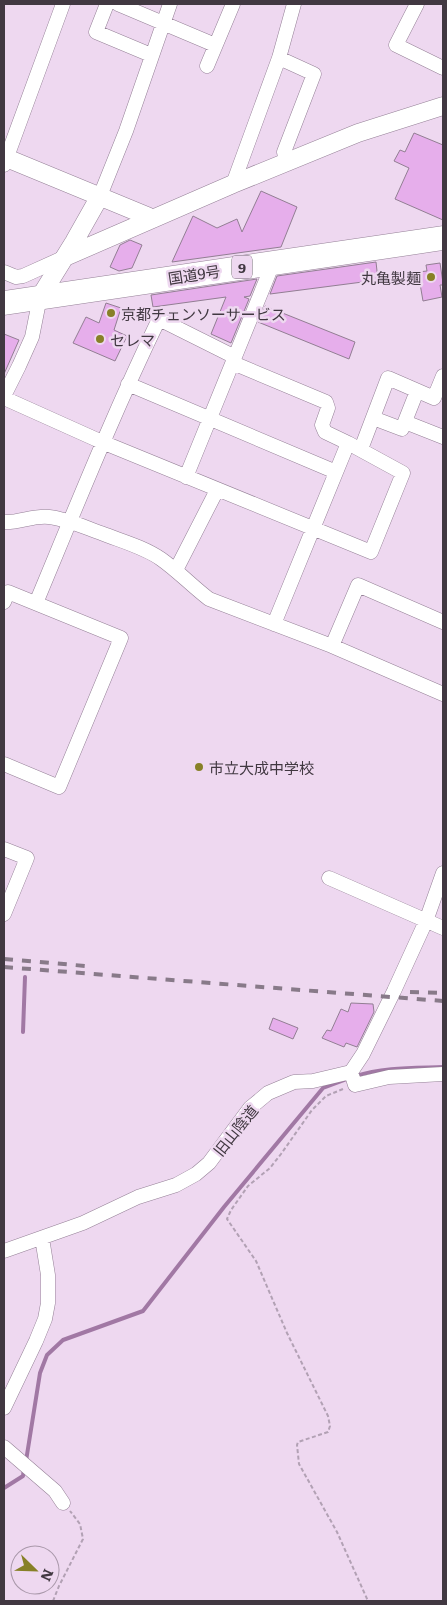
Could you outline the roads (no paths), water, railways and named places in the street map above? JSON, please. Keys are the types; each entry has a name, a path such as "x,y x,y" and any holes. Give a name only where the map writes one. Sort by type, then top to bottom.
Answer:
{"highway":[{"name":"国道9号","path":"4,303 443,238"}],"street":[{"path":"63,4 5,160 100,196 147,216 152,220"},
{"path":"107,4 96,32 151,55"},
{"path":"118,4 215,45"},
{"path":"36,603 102,442 159,319 234,360 326,402 328,408 322,425 326,432 403,473 371,552 102,442 4,397 32,337 40,297 100,196 123,140 170,4"},
{"path":"207,66 233,4"},
{"path":"233,184 279,58 294,4"},
{"path":"417,4 396,45 443,68"},
{"path":"279,58 314,74 284,152 286,162"},
{"path":"4,272 16,277 23,276 286,162 358,133 443,106"},
{"path":"186,477 268,273 268,263"},
{"path":"274,624 336,472 373,418 388,378 434,398 443,376"},
{"path":"128,384 336,472"},
{"path":"373,418 402,429 418,391"},
{"path":"405,422 443,437"},
{"path":"176,570 217,490"},
{"path":"4,522 12,523 38,516 51,517 138,547 160,558 208,599 332,646 443,694"},
{"path":"332,646 358,585 443,622"},
{"path":"4,602 8,592 121,638 59,787 4,764"},
{"path":"4,849 27,858 4,914"},
{"path":"353,1079 426,921 443,873"},
{"path":"329,878 443,928"},
{"name":"旧山陰道","path":"4,1251 83,1223 138,1197 176,1186 196,1174 209,1162 250,1108 268,1093 294,1082 443,1074"},
{"path":"4,1408 45,1319 48,1303 48,1275 42,1238"},
{"path":"4,1448 55,1491 64,1504"}],"waterway":[{"path":"23,1032 25,977"},
{"path":"356,1076 388,1069 443,1067"},
{"path":"26,1461 40,1373 47,1355 63,1340 143,1311 224,1207 323,1088 347,1079"},
{"path":"4,1488 23,1476 24,1468"}],"railway":[{"path":"4,959 86,966"},
{"path":"4,967 443,1001"},
{"path":"410,992 443,993"}],"place":[{"name":"丸亀製麺","path":"431,277"},
{"name":"京都チェンソーサービス","path":"111,313"},
{"name":"セレマ","path":"100,339"},
{"name":"市立大成中学校","path":"199,767"}]}
